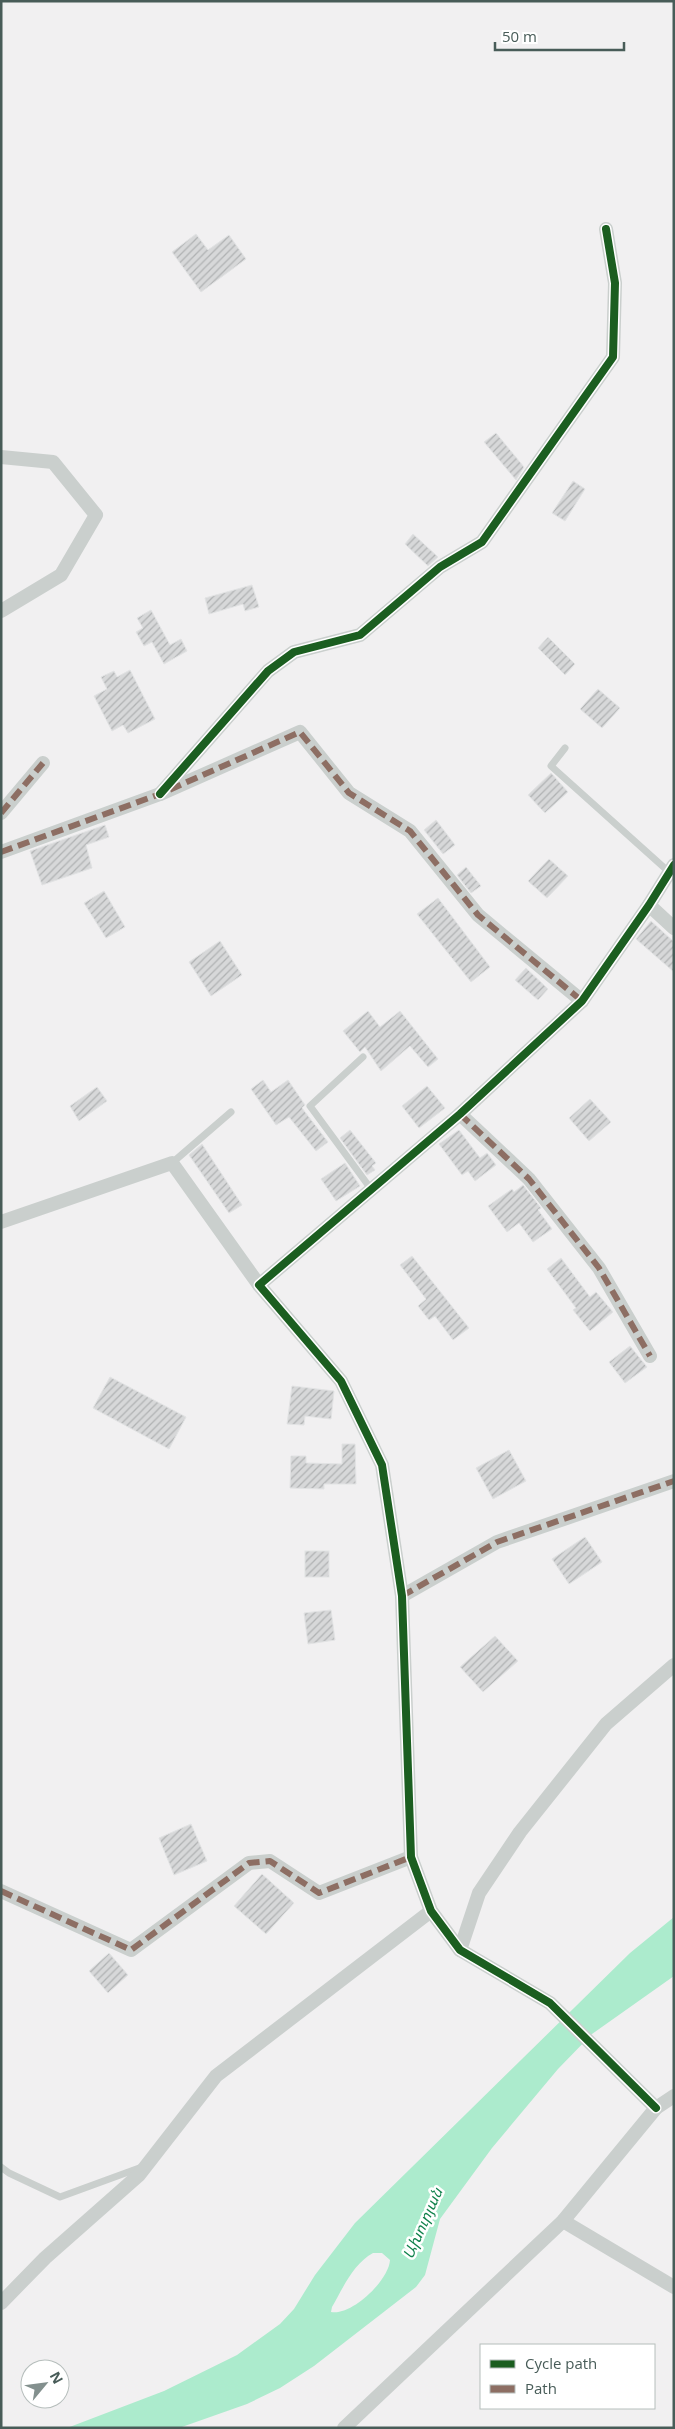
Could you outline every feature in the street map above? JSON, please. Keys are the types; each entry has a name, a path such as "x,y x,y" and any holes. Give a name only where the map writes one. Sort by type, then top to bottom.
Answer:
{"street":[{"path":"160,794 268,671 294,652 360,635 440,567 482,542 613,357 615,283 606,228"},
{"path":"1,456 53,462 96,515 61,575 1,611"},
{"path":"1,852 160,794 300,732 349,793 410,831 478,915 582,1001"},
{"path":"1,813 43,763"},
{"path":"259,1285 460,1114 582,1001 649,905 672,868"},
{"path":"649,905 674,928"},
{"path":"460,1114 529,1179 570,1230 599,1268 650,1356"},
{"path":"1,1222 172,1163 259,1285 341,1381 382,1465 402,1596 411,1857 431,1911 460,1950 550,2002 656,2108"},
{"path":"402,1596 497,1542 674,1481"},
{"path":"460,1950 479,1893 520,1832 606,1724 674,1665"},
{"path":"1,1891 131,1950 249,1863 270,1862 319,1893 411,1857"},
{"path":"1,2303 45,2258 139,2175 216,2076 431,1911"},
{"path":"344,2428 563,2221 656,2108 674,2096"},
{"path":"563,2221 674,2287"}],"lane":[{"path":"565,748 551,766 672,868"},
{"path":"363,1057 310,1106 371,1190"},
{"path":"172,1163 232,1112"},
{"path":"1,2167 9,2173 60,2197 147,2165"}],"water":[{"name":"Ախուրյան","path":"674,1917 674,1976 592,2034 558,2069 492,2148 440,2219 425,2275 416,2287 314,2366 280,2388 247,2404 179,2428 67,2428 164,2391 237,2355 280,2324 294,2309 315,2275 355,2223 630,1953","holes":["373,2253 382,2253 390,2260 388,2268 376,2286 359,2303 340,2312 331,2312 345,2284 360,2263"]}],"building":[{"path":"196,234 208,250 229,235 246,259 201,292 172,252"},
{"path":"496,433 524,467 516,480 484,442"},
{"path":"573,481 585,489 565,521 552,513"},
{"path":"413,534 438,557 428,566 405,544"},
{"path":"252,585 259,607 245,611 243,604 209,614 205,598"},
{"path":"151,610 170,645 181,639 187,651 164,664 152,642 144,646 136,632 143,628 137,618"},
{"path":"548,637 575,664 565,675 538,648"},
{"path":"130,670 155,719 128,733 123,725 112,731 94,696 107,689 101,677 114,671 117,677"},
{"path":"598,689 620,708 602,728 580,709"},
{"path":"551,773 568,792 545,813 528,795"},
{"path":"436,820 455,845 443,854 424,830"},
{"path":"105,825 109,837 86,845 92,868 42,885 30,851"},
{"path":"549,859 568,876 547,898 528,881"},
{"path":"466,867 481,886 471,893 457,875"},
{"path":"104,891 125,927 106,938 84,903"},
{"path":"438,898 490,967 471,982 417,914"},
{"path":"651,921 674,942 674,972 636,939"},
{"path":"220,941 242,975 211,996 189,962"},
{"path":"526,968 548,989 538,1000 515,980"},
{"path":"368,1011 380,1027 400,1011 438,1059 428,1067 410,1046 381,1071 365,1047 360,1052 343,1031"},
{"path":"263,1080 271,1092 288,1080 305,1105 302,1108 328,1142 316,1151 289,1117 276,1125 251,1089"},
{"path":"427,1086 445,1108 419,1128 402,1106"},
{"path":"97,1087 107,1101 79,1121 70,1106"},
{"path":"590,1099 611,1122 589,1141 569,1118"},
{"path":"350,1130 376,1163 372,1166 375,1170 367,1175 340,1138"},
{"path":"459,1130 480,1158 487,1153 496,1165 475,1181 468,1171 462,1175 439,1144"},
{"path":"202,1144 242,1205 229,1213 189,1155"},
{"path":"345,1163 360,1186 336,1201 321,1179"},
{"path":"523,1185 541,1208 538,1210 552,1229 533,1242 519,1223 507,1232 488,1206 512,1189 514,1192"},
{"path":"412,1256 469,1328 453,1340 435,1316 429,1320 418,1306 426,1299 400,1265"},
{"path":"561,1258 590,1297 596,1292 613,1312 590,1331 573,1310 576,1308 547,1269"},
{"path":"630,1346 647,1367 625,1383 609,1362"},
{"path":"110,1377 186,1417 169,1449 93,1408"},
{"path":"292,1386 334,1391 331,1419 305,1416 304,1425 287,1424"},
{"path":"342,1444 355,1444 356,1484 324,1484 324,1489 290,1488 291,1456 306,1456 306,1463 342,1464"},
{"path":"509,1450 526,1481 493,1499 476,1468"},
{"path":"585,1537 602,1562 569,1584 552,1559"},
{"path":"305,1551 329,1551 329,1577 305,1577"},
{"path":"331,1610 335,1640 308,1644 304,1613"},
{"path":"495,1636 518,1661 483,1692 460,1667"},
{"path":"191,1824 207,1861 174,1875 159,1838"},
{"path":"262,1874 294,1903 266,1934 234,1906"},
{"path":"109,1953 128,1975 108,1993 89,1971"}],"marked path":[{"path":"1,852 160,794 300,732 349,793 410,831 478,915 582,1001"},
{"path":"1,813 43,763"},
{"path":"460,1114 529,1179 599,1268 650,1356"},
{"path":"402,1596 497,1542 674,1481"},
{"path":"1,1891 131,1950 249,1863 270,1861 319,1893 411,1857"}],"cycle path":[{"path":"160,794 268,671 294,652 360,635 440,567 482,542 613,357 615,283 606,229"},
{"path":"656,2108 550,2003 460,1950 431,1911 411,1857 402,1596 382,1465 341,1381 259,1285 460,1114 582,1001 649,905 674,865"}]}
